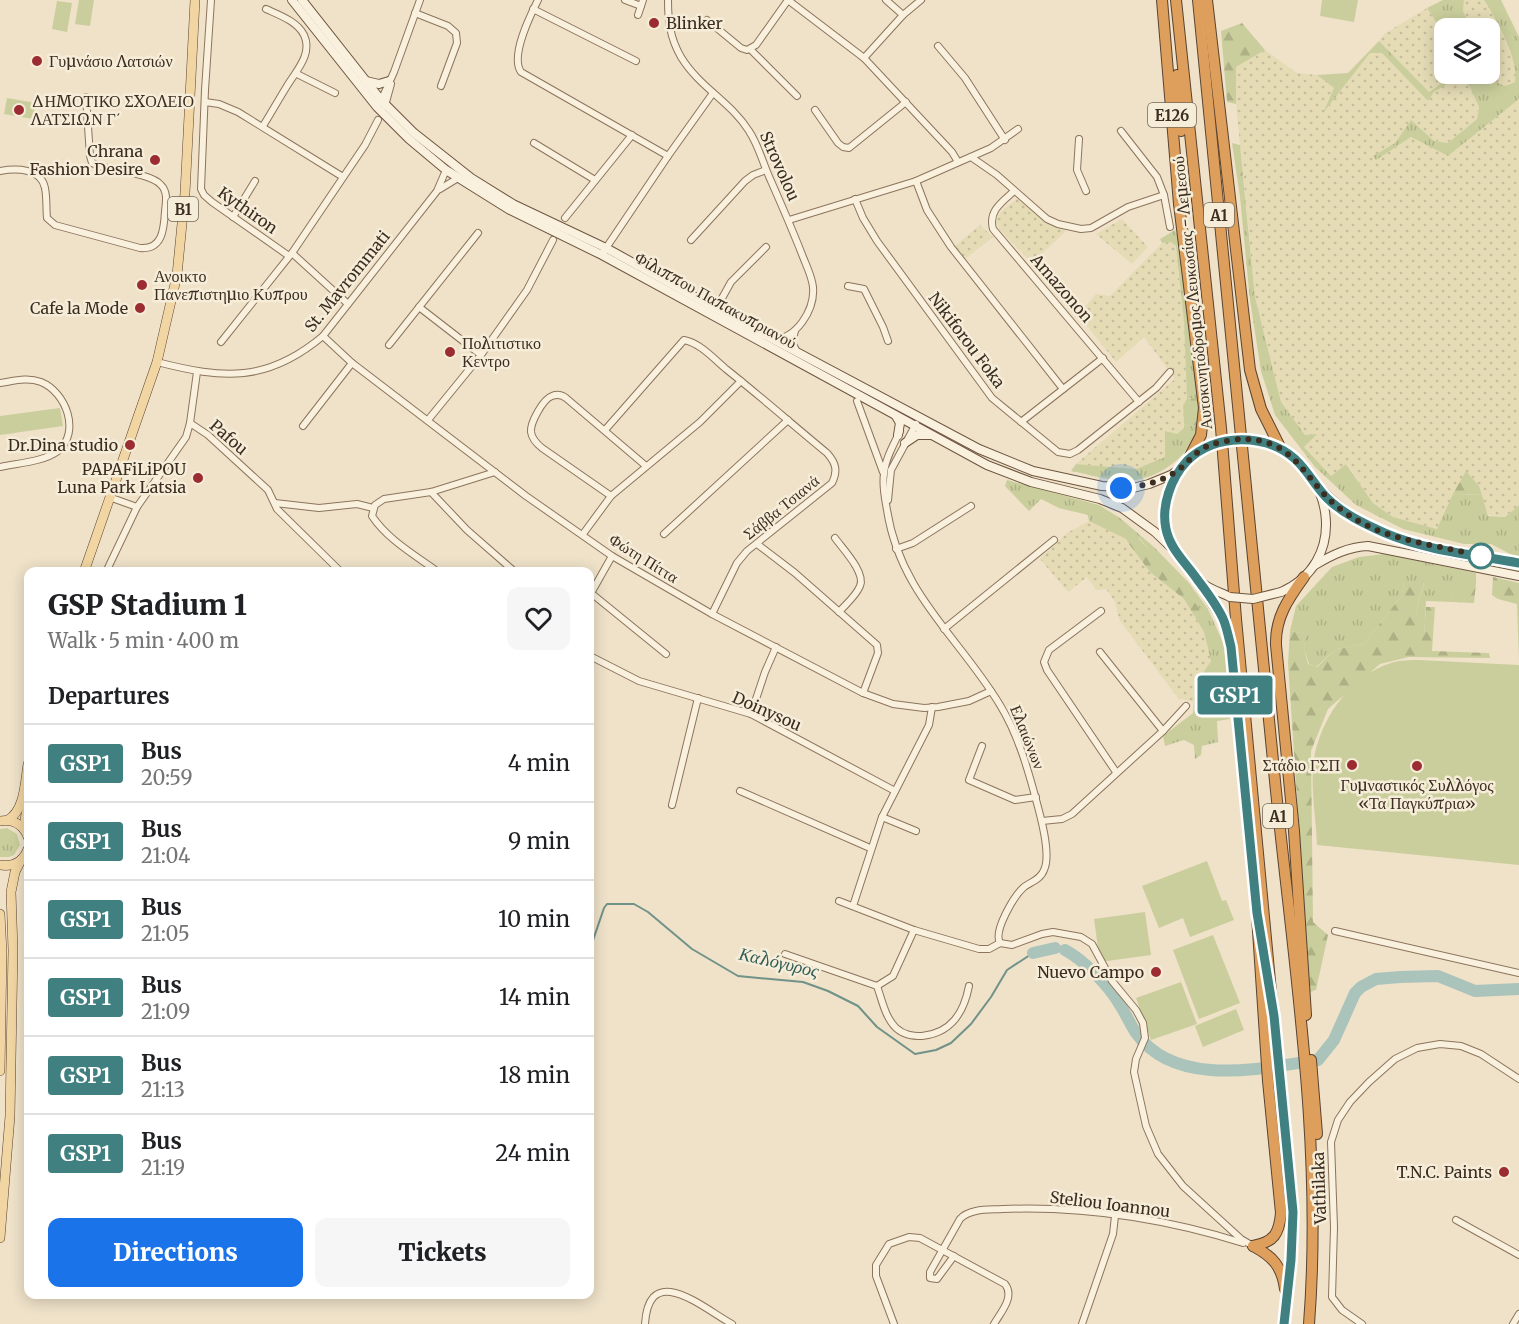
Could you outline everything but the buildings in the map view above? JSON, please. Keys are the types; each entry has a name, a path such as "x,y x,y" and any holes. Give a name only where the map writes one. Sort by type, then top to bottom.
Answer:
{"highway":[{"name":"E126","path":"1162,0 1183,229"},
{"path":"1174,0 1181,122 1183,229 1204,408 1201,435 1185,464"},
{"name":"Αυτοκινητόδρομος Λευκωσίας - Λεμεσού","path":"1174,0 1221,428 1236,619 1293,1212 1291,1260 1284,1324"},
{"name":"A1","path":"1198,0 1309,1067 1312,1176 1312,1265 1309,1324"},
{"path":"1207,0 1250,370 1261,409 1281,449"},
{"path":"1302,1013 1294,831 1275,632 1281,614 1304,577"},
{"path":"1198,580 1224,620 1231,647 1257,913 1268,1081 1281,1213 1279,1230 1273,1238 1252,1246"},
{"path":"1257,913 1273,1015"},
{"path":"1252,1246 1277,1263 1284,1281 1287,1304"}],"main road":[{"name":"B1","path":"86,567 157,362 165,330 180,249 195,0"},
{"name":"Φίλιππου Παπακυπριανού","path":"292,0 381,109 446,170 510,210 604,251 894,414 907,416"},
{"name":"Φίλιππου Παπακυπριανού","path":"302,0 366,81 381,109 471,178 513,204 797,352 907,416 1033,471 1093,484 1121,488 1142,486 1171,475 1185,464"},
{"path":"366,81 379,84 389,81"},
{"path":"894,414 900,423 898,435"},
{"name":"Φίλιππου Παπακυπριανού","path":"917,421 934,436 987,465 1031,482 1100,499 1122,508 1155,532 1177,552"},
{"path":"905,443 917,435 934,436"},
{"path":"1312,478 1324,505 1327,525 1324,547 1315,565 1304,577 1281,592 1253,599 1230,597 1207,587 1198,580 1177,552 1166,531 1166,508 1176,477 1185,464 1203,448 1240,439 1260,441 1281,449 1294,458 1312,478 1327,497 1340,508 1356,519 1387,534 1415,543 1519,563"},
{"path":"1315,565 1354,547 1368,546 1519,576"},
{"path":"4,821 16,814 24,784"},
{"path":"4,821 19,824 24,830"},
{"path":"0,1238 10,1116 13,950 11,892 13,879 24,855"},
{"path":"0,865 9,866 21,860"},
{"path":"0,914 0,1071"}],"street":[{"name":"Kythiron","path":"211,0 200,187 208,200 291,255 348,304"},
{"path":"221,342 291,255 374,130 420,0"},
{"path":"538,0 523,33 518,66 521,72 668,156"},
{"path":"625,0 642,3 638,15"},
{"name":"Strovolou","path":"668,0 669,24 673,41 689,69 737,114 750,132 789,220 811,277 814,290 810,308 792,339 797,352"},
{"path":"750,49 788,0 864,58 952,152 958,162"},
{"path":"886,0 903,15"},
{"path":"864,58 903,15 921,0"},
{"path":"263,126 297,74 306,48 304,35 295,25 266,9"},
{"path":"533,9 636,61"},
{"path":"415,13 448,26 456,33 457,43 441,86"},
{"path":"707,20 741,48 750,49 797,96"},
{"path":"938,46 965,78 1005,140"},
{"path":"381,109 394,72"},
{"path":"297,74 335,93"},
{"path":"190,80 205,90"},
{"path":"604,251 713,93"},
{"path":"0,171 25,171 40,178 45,188 47,218 55,225 140,248 148,248 156,244 164,231 166,198 164,189 154,179 96,166 92,163 86,97"},
{"path":"205,102 225,105 263,126 343,177"},
{"path":"815,110 838,143 849,148 906,102"},
{"path":"789,220 916,181 1005,140 1018,129"},
{"path":"1121,131 1157,177 1164,195 1170,227"},
{"path":"565,218 632,135"},
{"path":"1079,139 1077,170 1086,191"},
{"path":"534,143 595,180"},
{"path":"971,157 1053,222 1085,229 1092,228 1128,207 1164,195"},
{"name":"St. Mavrommati","path":"157,362 197,372 237,374 261,370 296,356 323,336 437,191 446,170"},
{"path":"691,240 745,181 766,170"},
{"name":"St. Mavrommati","path":"437,191 458,178"},
{"path":"233,217 255,181"},
{"path":"916,181 927,210 951,246 1063,389"},
{"name":"Amazonon","path":"1014,191 993,213 993,229 1139,402"},
{"name":"Nikiforou Foka","path":"855,199 872,234 992,398 1056,451 1070,454 1078,450 1139,402 1170,372"},
{"path":"389,345 478,233"},
{"path":"428,420 481,355 527,290 553,240"},
{"path":"716,309 731,282 766,247"},
{"path":"848,286 864,289 888,341"},
{"path":"419,307 481,355"},
{"path":"771,339 785,338 797,327"},
{"name":"Φώτη Πίττα","path":"323,336 352,363 526,496 612,556 712,614 863,693 893,704 932,707 969,701 991,692"},
{"name":"Σάββα Τσιανά","path":"605,430 684,340 696,345 741,381 830,457 836,474 830,486 747,551 737,564 712,614"},
{"path":"1021,422 1103,358"},
{"path":"303,426 352,363"},
{"path":"190,423 197,372"},
{"path":"0,383 35,380 48,386 59,396 65,406 69,427 65,442 55,453 45,458 0,467"},
{"path":"583,534 611,496 700,422 741,381"},
{"path":"611,496 542,448 533,438 531,429 535,417 550,397 561,395 566,398 646,466"},
{"path":"857,401 884,472"},
{"name":"Ελαιώνων","path":"907,416 884,472 888,519 896,549 923,601 991,692 1013,730 1042,822 1046,858 1044,872 1017,895 1001,922 998,933 1000,943"},
{"path":"664,534 788,420"},
{"name":"Ελαιώνων","path":"888,519 891,470 917,421"},
{"name":"Pafou","path":"108,567 137,507 183,442 190,423 208,435 268,489 285,518 336,567"},
{"path":"373,512 377,502 384,499 431,492 495,472"},
{"path":"431,492 467,530 509,567"},
{"path":"109,497 137,507"},
{"path":"275,502 319,508 357,504 373,512 395,541 431,567"},
{"path":"896,549 913,543 971,506"},
{"path":"835,538 859,570 862,579 859,589 840,612"},
{"path":"944,629 1054,540"},
{"path":"757,544 877,645 878,649 863,693"},
{"path":"594,587 612,556"},
{"path":"594,597 666,654"},
{"path":"1101,611 1048,650 1044,662 1047,670 1116,772"},
{"path":"751,714 765,672 777,647"},
{"path":"1100,652 1163,731"},
{"name":"Doinysou","path":"594,658 633,679 751,714 895,791"},
{"path":"672,805 698,698"},
{"path":"1042,822 1062,819 1072,814 1163,731 1186,706"},
{"path":"853,906 870,848 882,817 929,725 932,707"},
{"path":"982,746 969,780 1015,800 1036,797"},
{"path":"740,791 870,848"},
{"path":"882,817 916,831"},
{"path":"839,901 914,930 979,949 989,949 1000,943 1012,945 1053,932 1084,938 1094,947 1112,981 1140,1016 1145,1029 1134,1072 1146,1126 1158,1154 1183,1186 1241,1239 1252,1246"},
{"path":"877,986 893,976 914,930"},
{"path":"1335,931 1519,973"},
{"path":"785,954 877,986"},
{"path":"877,986 892,1023 901,1032 913,1036 932,1035 950,1026 964,1006 969,986"},
{"name":"Vathilaka","path":"1362,1324 1342,1310 1332,1297 1334,1227 1330,1142 1338,1120 1350,1102 1369,1082 1395,1059 1417,1048 1440,1044 1461,1046 1481,1054 1519,1079"},
{"name":"Steliou Ioannou","path":"954,1256 937,1280 932,1280 930,1273 960,1219 971,1212 991,1210 1055,1209 1115,1216 1205,1231 1252,1246"},
{"path":"1082,1324 1113,1234 1115,1216"},
{"path":"1456,1220 1519,1255"},
{"path":"894,1324 875,1273 876,1265 884,1249 891,1243 913,1236 1007,1286 1008,1298 994,1324"},
{"path":"645,1324 646,1312 651,1300 659,1293 669,1290 732,1324"},
{"path":"1513,1324 1519,1314"}],"shaded area":[{"path":"1464,0 1484,0 1495,18 1466,18 1463,11"},
{"path":"1427,8 1434,19 1434,84 1441,84 1429,93 1379,41 1384,34"},
{"path":"1500,25 1508,38 1519,75 1515,82 1505,86 1500,84"},
{"path":"1265,50 1297,73 1317,75 1334,88 1324,110 1370,53 1382,53 1428,100 1434,92 1447,84 1468,84 1479,107 1477,119 1448,143 1434,141 1411,120 1395,143 1373,156 1411,137 1448,156 1519,99 1519,505 1505,517 1488,515 1479,486 1466,472 1437,529 1393,517 1373,503 1347,464 1331,476 1303,447 1316,434 1305,435 1281,402 1255,297 1236,104 1236,67"},
{"path":"1017,199 1022,200 1050,224 1066,231 1032,263 999,229 996,220 1001,211"},
{"path":"1122,219 1148,247 1132,264 1096,234"},
{"path":"980,225 993,237 965,259 955,246"},
{"path":"1171,241 1176,246 1184,322 1187,398 1183,406 1184,428 1177,434 1165,457 1136,469 1076,464 1175,379 1144,337 1116,362 1078,315 1096,294 1110,296 1162,243"},
{"path":"1089,521 1126,539 1150,572 1184,599 1204,632 1211,661 1195,685 1195,702 1178,698 1120,621 1114,600 1106,589 1096,590 1087,577 1068,592 1040,559 1067,533"}],"green space":[{"path":"79,0 94,0 90,26 75,24"},
{"path":"1322,0 1358,0 1354,22 1320,16"},
{"path":"1443,0 1464,0 1463,11 1466,18 1434,19 1427,8"},
{"path":"1484,0 1501,0 1519,37 1519,99 1448,156 1411,137 1376,160 1373,156 1395,143 1411,120 1434,141 1448,143 1477,119 1479,107 1468,84 1500,84 1505,86 1515,82 1514,62 1500,27 1500,18 1495,18"},
{"path":"57,1 72,3 67,32 52,29"},
{"path":"1242,23 1265,50 1236,67 1236,104 1227,102 1221,31"},
{"path":"1379,41 1429,92 1441,84 1447,84 1434,92 1428,101 1382,53 1370,53 1323,113 1334,88 1317,75 1348,73"},
{"name":"ΔΗΜΟΤΙΚΟ ΣΧΟΛΕΙΟ ΛΑΤΣΙΩΝ Γ΄","path":"7,98 36,103 33,119 4,114"},
{"path":"1232,143 1240,145 1245,198 1240,197"},
{"path":"1240,197 1245,198 1255,297 1281,402 1305,435 1317,434 1304,447 1331,476 1346,464 1373,503 1393,517 1437,529 1453,494 1482,495 1488,516 1505,517 1519,505 1519,556 1512,555 1491,544 1464,544 1403,529 1356,505 1315,467 1275,415 1261,371 1250,300"},
{"path":"1175,230 1178,237 1200,400 1187,398 1184,322 1176,246 1171,242 1162,243 1160,239"},
{"path":"1187,398 1200,400 1199,425 1184,424 1183,406"},
{"path":"60,408 63,426 0,435 0,416"},
{"path":"1184,424 1199,425 1191,444 1169,467 1150,476 1123,480 1071,471 1076,464 1136,469 1165,457 1165,431 1177,434 1184,428"},
{"path":"1466,471 1479,486 1482,495 1453,494"},
{"path":"1007,480 1099,505 1120,518 1154,547 1189,583 1208,609 1225,647 1230,719 1217,721 1218,742 1202,746 1201,755 1195,759 1194,745 1184,740 1165,746 1163,736 1193,713 1195,685 1211,661 1204,632 1195,617 1200,609 1139,538 1129,544 1126,539 1089,521 1088,515 1059,508 1041,499 1029,511 1005,486"},
{"path":"1138,538 1200,609 1195,617 1184,599 1150,572 1129,544"},
{"path":"1385,554 1476,573 1476,583 1452,583 1453,602 1426,601 1424,636 1416,612 1424,583 1404,582 1402,595 1364,644 1336,649 1316,667 1309,664 1304,649 1305,634 1290,631 1296,606 1332,567 1359,557"},
{"path":"1493,577 1519,583 1519,660 1517,604 1492,595"},
{"path":"1404,582 1424,582 1416,612 1424,634 1426,607 1435,607 1432,651 1489,653 1490,658 1409,657 1380,664 1328,709 1311,751 1313,922 1328,935 1316,990 1310,992 1288,663 1290,631 1306,634 1304,649 1308,664 1317,667 1336,649 1364,644 1402,595"},
{"path":"1451,583 1476,583 1474,603 1453,602"},
{"name":"Γυμναστικός Συλλόγος «Τα Παγκύπρια»","path":"1419,660 1519,665 1519,865 1317,845 1313,764 1325,724 1342,698 1364,677 1391,663"},
{"path":"7,828 17,834 20,845 14,855 0,857 0,829"},
{"path":"1207,861 1222,901 1226,900 1234,920 1190,937 1183,918 1159,928 1142,886"},
{"path":"1145,912 1151,955 1100,962 1094,919"},
{"path":"1213,935 1240,1003 1199,1019 1173,950"},
{"path":"1181,982 1197,1024 1151,1040 1136,998"},
{"path":"1236,1009 1244,1030 1203,1047 1195,1026"}],"waterway":[{"name":"Καλόγυρος","path":"594,937 607,904 634,904 648,912 692,949 738,976 803,982 858,1006 877,1027 915,1054 936,1050 951,1043 971,1024 1007,970 1033,953"},
{"name":"Καλόγυρος","path":"1033,953 1055,948"},
{"name":"Καλόγυρος","path":"1065,950 1080,960 1103,982 1122,1008 1136,1033 1153,1051 1173,1062 1196,1068 1246,1070 1318,1060 1334,1040 1355,993 1376,979 1438,976 1475,991 1519,989"}],"bus line":[{"name":"GSP1","path":"1284,1324 1291,1260 1293,1212 1274,1016 1257,913 1231,647 1224,620 1177,552 1166,531 1168,496 1176,477 1187,462 1203,448 1240,439 1260,441 1281,449 1294,458 1327,497 1340,508 1356,519 1387,534 1415,543 1519,563"}],"place":[{"name":"Blinker","path":"654,23"},
{"name":"Γυμνάσιο Λατσιών","path":"37,61"},
{"name":"ΔΗΜΟΤΙΚΟ ΣΧΟΛΕΙΟ ΛΑΤΣΙΩΝ Γ΄","path":"19,110"},
{"name":"Chrana Fashion Desire","path":"155,160"},
{"name":"Ανοικτο Πανεπιστημιο Κυπρου","path":"142,285"},
{"name":"Cafe la Mode","path":"140,308"},
{"name":"Πολιτιστικο Κεντρο","path":"450,352"},
{"name":"Dr.Dina studio","path":"130,445"},
{"name":"PAPAFiLiPOU Luna Park Latsia","path":"198,478"},
{"name":"Στάδιο ΓΣΠ","path":"1352,765"},
{"name":"Γυμναστικός Συλλόγος «Τα Παγκύπρια»","path":"1417,766"},
{"name":"Nuevo Campo","path":"1156,972"},
{"name":"T.N.C. Paints","path":"1504,1172"}],"route":[{"path":"1121,488 1149,484 1171,475 1203,448 1240,439 1260,441 1281,449 1294,458 1327,497 1356,519 1387,534 1415,543 1481,556"}]}
